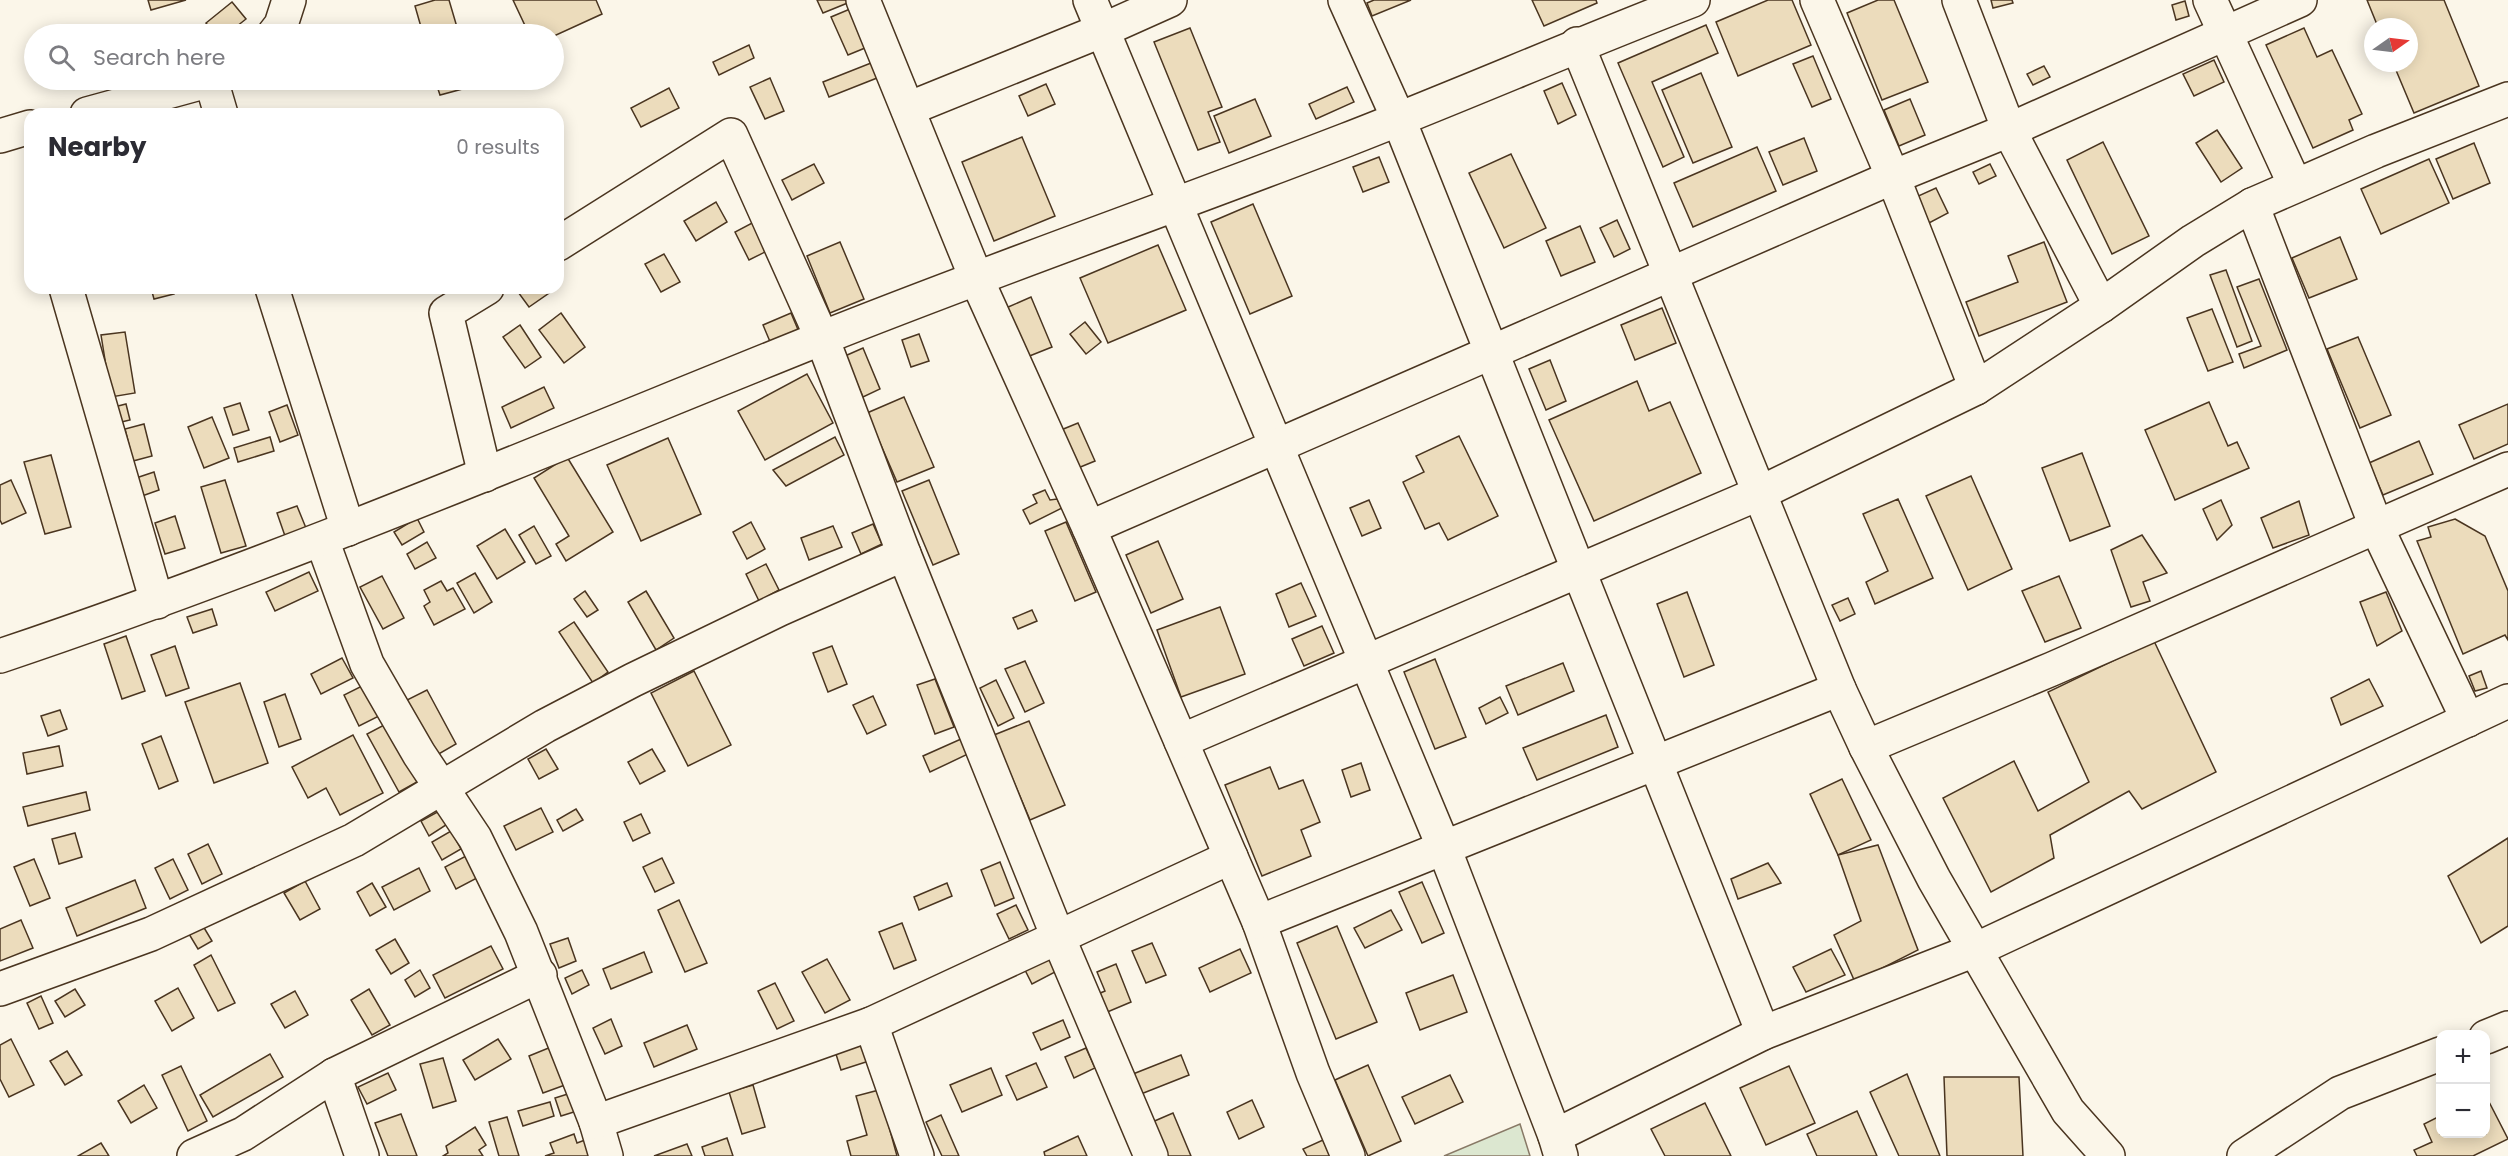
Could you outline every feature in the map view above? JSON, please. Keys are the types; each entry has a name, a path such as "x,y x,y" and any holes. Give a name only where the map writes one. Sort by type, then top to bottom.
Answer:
{"street":[{"path":"281,24 289,0"},
{"path":"863,0 976,280 1089,528 1258,922 1313,1073 1348,1156"},
{"path":"1090,0 1444,848 1558,1146 1763,1033 1976,950 2508,701"},
{"path":"908,109 1103,30 1170,0"},
{"path":"1345,0 1399,120 1763,1033"},
{"path":"0,656 157,602 485,476 822,338 1399,120 1577,44 1693,0"},
{"path":"1817,0 1893,177 1976,388"},
{"path":"1959,0 2009,130 2101,306"},
{"path":"2210,0 2295,185"},
{"path":"1089,528 1893,177 2009,130 2300,0"},
{"path":"1577,44 1839,689 1866,747 1934,879 2068,1111 2108,1156"},
{"path":"109,108 175,90"},
{"path":"214,90 219,108"},
{"path":"1181,741 1760,493 1976,388 2101,306 2193,241 2252,206 2376,151 2508,99"},
{"path":"0,136 24,129"},
{"path":"564,240 731,135 822,338 904,554 1058,937 1151,1156"},
{"path":"2252,206 2376,526 2468,720"},
{"path":"68,294 157,602"},
{"path":"274,294 367,664 419,754 475,838 540,975 596,1122 606,1156"},
{"path":"477,294 446,313 485,476"},
{"path":"1866,747 2052,669 2508,469"},
{"path":"0,989 151,934 354,840 443,789 544,726 780,609 904,554"},
{"path":"1258,922 1839,689"},
{"path":"596,1122 871,1024 1230,857"},
{"path":"194,1156 243,1134 334,1075 540,975"},
{"path":"871,1024 917,1156"},
{"path":"2490,1035 2508,1028"},
{"path":"2244,1156 2340,1093 2436,1056"},
{"path":"334,1075 362,1156"}],"green space":[{"path":"1520,1124 1530,1156 1444,1156"}],"building":[{"path":"148,0 186,0 151,10"},
{"path":"435,0 449,0 456,24 420,24 415,6"},
{"path":"513,0 596,0 602,14 564,31 564,24 524,24"},
{"path":"817,0 849,0 850,2 823,13"},
{"path":"1374,0 1411,0 1372,16 1367,3"},
{"path":"1532,0 1596,0 1597,3 1544,26"},
{"path":"1768,0 1792,0 1811,45 1738,76 1716,22"},
{"path":"1878,0 1894,0 1928,82 1882,100 1847,13"},
{"path":"1991,0 2012,0 2013,3 1993,8"},
{"path":"2367,0 2444,0 2479,86 2414,113 2397,72 2418,72 2418,18 2374,18"},
{"path":"2185,1 2189,16 2176,20 2172,5"},
{"path":"232,2 246,19 240,24 206,23"},
{"path":"850,9 865,48 848,55 831,17"},
{"path":"1706,25 1718,53 1652,82 1684,157 1663,167 1618,63"},
{"path":"1190,28 1222,107 1208,112 1220,142 1198,150 1154,42"},
{"path":"2304,28 2317,57 2332,50 2362,114 2349,120 2353,130 2313,148 2266,45"},
{"path":"749,45 754,58 719,75 713,62"},
{"path":"1813,56 1831,99 1812,107 1793,64"},
{"path":"2214,60 2224,82 2194,96 2183,74"},
{"path":"871,63 877,78 829,97 823,82"},
{"path":"2044,66 2050,77 2033,85 2027,74"},
{"path":"1701,73 1732,147 1693,163 1662,90"},
{"path":"770,78 784,111 765,119 750,87"},
{"path":"1562,83 1576,115 1558,124 1544,91"},
{"path":"1046,84 1055,104 1028,116 1019,96"},
{"path":"1347,87 1354,102 1316,119 1309,104"},
{"path":"669,88 679,108 641,127 631,108"},
{"path":"438,90 459,90 440,95"},
{"path":"1255,99 1271,136 1229,153 1214,116"},
{"path":"1910,99 1925,135 1899,146 1884,110"},
{"path":"2217,130 2242,168 2221,182 2196,143"},
{"path":"1022,137 1055,216 994,241 962,162"},
{"path":"1804,138 1817,171 1783,185 1769,152"},
{"path":"2103,142 2149,236 2112,254 2067,160"},
{"path":"2474,143 2490,183 2453,199 2436,159"},
{"path":"1757,147 1776,191 1693,227 1674,183"},
{"path":"1511,154 1546,228 1504,248 1469,173"},
{"path":"1379,157 1389,182 1363,192 1353,167"},
{"path":"2429,159 2449,203 2381,234 2361,189"},
{"path":"814,164 824,183 792,200 782,180"},
{"path":"1990,164 1996,176 1979,184 1973,172"},
{"path":"1936,188 1948,213 1929,223 1916,197"},
{"path":"716,202 727,222 696,241 684,221"},
{"path":"1253,204 1292,296 1250,314 1211,222"},
{"path":"1617,220 1630,249 1614,257 1600,228"},
{"path":"754,222 767,251 749,260 735,232"},
{"path":"1580,226 1595,262 1561,276 1546,241"},
{"path":"2340,237 2357,279 2309,298 2292,258"},
{"path":"840,242 864,299 830,313 807,256"},
{"path":"2044,242 2067,302 1979,336 1966,302 2018,282 2008,256"},
{"path":"1158,245 1186,310 1108,343 1080,278"},
{"path":"664,254 680,282 661,292 645,264"},
{"path":"2226,270 2252,341 2237,347 2210,275"},
{"path":"2259,279 2287,350 2244,368 2239,354 2261,346 2237,287"},
{"path":"153,294 174,294 154,299"},
{"path":"519,294 548,294 529,307"},
{"path":"1031,297 1052,347 1027,357 1006,308"},
{"path":"1662,308 1676,343 1635,360 1621,325"},
{"path":"2212,309 2233,362 2208,371 2187,318"},
{"path":"561,313 585,347 564,363 539,330"},
{"path":"791,313 799,332 771,344 763,325"},
{"path":"1085,322 1101,342 1086,354 1070,334"},
{"path":"520,325 541,357 525,368 503,337"},
{"path":"125,332 135,393 111,397 101,335"},
{"path":"919,334 929,361 911,367 902,340"},
{"path":"2358,337 2391,415 2360,428 2327,349"},
{"path":"863,348 880,389 863,397 845,356"},
{"path":"1550,360 1566,401 1546,410 1529,369"},
{"path":"807,374 833,423 765,460 738,411"},
{"path":"1637,381 1649,411 1670,402 1701,473 1594,521 1549,420"},
{"path":"544,387 554,408 511,428 502,407"},
{"path":"904,397 934,467 897,482 867,413"},
{"path":"2209,402 2228,446 2237,442 2249,468 2175,500 2145,430"},
{"path":"240,403 249,430 233,435 224,408"},
{"path":"126,404 130,420 117,423 114,407"},
{"path":"2508,404 2508,444 2474,459 2459,425"},
{"path":"287,405 298,435 280,442 269,412"},
{"path":"212,417 229,458 204,468 188,427"},
{"path":"1078,423 1095,461 1078,468 1061,430"},
{"path":"144,424 152,456 133,461 125,429"},
{"path":"1459,436 1498,516 1448,540 1439,523 1425,529 1403,482 1424,472 1416,456"},
{"path":"270,437 274,451 238,462 234,448"},
{"path":"835,437 844,455 786,486 773,470"},
{"path":"668,438 701,514 641,541 607,465"},
{"path":"2419,441 2433,474 2383,495 2369,463"},
{"path":"2082,453 2110,526 2070,541 2042,468"},
{"path":"51,455 71,527 45,534 24,462"},
{"path":"567,457 613,532 566,561 556,544 569,536 534,478"},
{"path":"154,472 159,490 142,496 136,478"},
{"path":"1971,476 2012,569 1968,590 1926,496"},
{"path":"11,480 26,513 2,524 0,485"},
{"path":"225,480 246,546 221,553 201,487"},
{"path":"929,480 959,554 933,565 902,491"},
{"path":"1045,490 1050,500 1057,499 1062,508 1030,524 1023,510 1037,503 1033,495"},
{"path":"1898,499 1933,578 1875,604 1866,582 1888,571 1863,514"},
{"path":"1369,500 1381,528 1362,536 1350,508"},
{"path":"2221,500 2232,525 2217,540 2203,509"},
{"path":"2299,501 2309,535 2273,548 2261,518"},
{"path":"297,506 306,528 285,536 277,513"},
{"path":"175,516 185,548 165,554 155,523"},
{"path":"417,518 424,532 402,545 394,532"},
{"path":"2455,519 2485,536 2508,591 2508,640 2505,635 2463,654 2417,541 2431,537 2428,527"},
{"path":"751,522 765,549 747,559 733,532"},
{"path":"1066,522 1096,592 1075,601 1045,531"},
{"path":"873,524 882,544 861,554 852,533"},
{"path":"534,526 551,556 536,564 519,535"},
{"path":"833,526 842,547 809,560 801,538"},
{"path":"505,529 525,562 497,579 477,546"},
{"path":"2142,535 2167,573 2143,582 2150,601 2131,607 2111,550"},
{"path":"1158,541 1183,599 1151,613 1126,555"},
{"path":"427,542 436,558 415,569 407,554"},
{"path":"766,564 779,590 759,601 746,574"},
{"path":"309,572 318,591 275,611 266,592"},
{"path":"475,573 492,602 474,613 457,583"},
{"path":"382,576 404,618 383,629 360,587"},
{"path":"2059,576 2081,628 2045,642 2022,591"},
{"path":"441,581 447,591 453,588 465,609 434,625 424,606 430,602 424,590"},
{"path":"1301,583 1316,616 1289,627 1276,594"},
{"path":"585,591 598,610 587,617 574,599"},
{"path":"646,591 674,638 656,650 628,602"},
{"path":"1687,592 1714,665 1684,677 1657,604"},
{"path":"2386,592 2402,631 2377,646 2360,602"},
{"path":"1848,598 1855,614 1840,621 1832,605"},
{"path":"1220,607 1245,674 1181,697 1157,630"},
{"path":"212,609 217,625 193,633 187,617"},
{"path":"1032,610 1037,621 1018,629 1013,618"},
{"path":"574,622 608,672 593,683 559,632"},
{"path":"1322,626 1334,653 1304,666 1292,639"},
{"path":"126,636 145,691 122,699 104,644"},
{"path":"2154,641 2216,772 2142,809 2129,791 2050,835 2054,858 1991,892 1943,798 2014,761 2038,811 2089,782 2048,692"},
{"path":"175,646 189,688 166,696 151,655"},
{"path":"832,646 847,684 828,692 813,653"},
{"path":"342,658 353,678 321,694 311,674"},
{"path":"1435,659 1466,737 1435,749 1404,672"},
{"path":"1025,661 1044,703 1025,712 1005,669"},
{"path":"1563,663 1574,691 1518,715 1506,686"},
{"path":"694,671 731,745 688,766 651,693"},
{"path":"2481,671 2487,688 2475,691 2469,676"},
{"path":"935,679 954,727 935,734 917,685"},
{"path":"2369,679 2383,706 2341,725 2331,698"},
{"path":"996,680 1014,718 998,726 980,688"},
{"path":"240,683 268,763 214,783 185,702"},
{"path":"364,685 379,716 359,726 344,695"},
{"path":"427,690 456,744 437,755 407,700"},
{"path":"285,694 301,739 279,747 264,702"},
{"path":"873,696 886,725 867,734 853,705"},
{"path":"1500,697 1508,713 1486,724 1479,708"},
{"path":"60,710 67,729 48,736 41,716"},
{"path":"1606,715 1618,747 1537,780 1523,748"},
{"path":"1029,721 1065,805 1030,820 994,735"},
{"path":"386,724 417,782 399,792 367,734"},
{"path":"353,735 383,793 340,815 326,788 308,798 292,767"},
{"path":"161,736 178,781 159,789 142,744"},
{"path":"961,739 968,754 930,772 923,756"},
{"path":"59,746 63,766 27,774 23,753"},
{"path":"546,749 558,769 539,779 528,759"},
{"path":"652,749 665,771 640,784 628,762"},
{"path":"1361,763 1370,790 1351,797 1342,770"},
{"path":"1270,767 1279,789 1303,780 1320,822 1301,830 1311,856 1262,876 1225,785"},
{"path":"1842,779 1871,840 1838,855 1810,794"},
{"path":"86,792 90,810 28,826 23,807"},
{"path":"541,808 553,832 516,850 504,826"},
{"path":"576,809 583,820 563,831 557,820"},
{"path":"441,810 449,823 429,836 421,821"},
{"path":"641,814 650,833 633,841 624,822"},
{"path":"451,831 461,849 442,860 432,842"},
{"path":"75,833 82,857 59,864 52,839"},
{"path":"2508,838 2508,926 2481,943 2448,876"},
{"path":"208,844 222,874 202,884 188,854"},
{"path":"1878,845 1918,950 1855,982 1834,935 1861,921 1838,855"},
{"path":"466,856 477,878 456,889 445,867"},
{"path":"662,858 674,883 655,892 643,867"},
{"path":"34,859 50,898 30,906 14,867"},
{"path":"173,859 188,890 170,899 155,868"},
{"path":"1000,862 1014,898 995,906 981,870"},
{"path":"1768,863 1781,883 1738,899 1731,879"},
{"path":"419,868 430,891 394,910 382,887"},
{"path":"135,880 146,908 77,936 66,908"},
{"path":"305,881 320,909 300,920 284,893"},
{"path":"1422,882 1444,933 1422,943 1399,892"},
{"path":"372,883 386,907 370,916 357,892"},
{"path":"947,883 952,896 919,910 914,897"},
{"path":"679,900 707,963 685,972 658,910"},
{"path":"1016,905 1028,930 1009,939 997,914"},
{"path":"1391,910 1402,930 1365,948 1354,928"},
{"path":"21,920 33,948 0,961 0,929"},
{"path":"902,923 916,960 894,969 879,932"},
{"path":"203,926 212,941 198,949 189,934"},
{"path":"1337,926 1377,1022 1336,1039 1297,943"},
{"path":"568,938 576,961 559,968 550,944"},
{"path":"395,939 409,963 391,974 376,950"},
{"path":"1152,943 1166,975 1146,983 1132,951"},
{"path":"491,946 503,969 445,998 433,975"},
{"path":"1240,949 1251,973 1210,992 1199,968"},
{"path":"1831,949 1845,975 1806,992 1793,967"},
{"path":"644,952 652,972 611,989 603,969"},
{"path":"211,955 235,1003 218,1011 194,965"},
{"path":"1050,958 1057,971 1032,984 1025,970"},
{"path":"827,959 850,1000 825,1013 802,972"},
{"path":"1116,964 1131,1002 1105,1013 1098,994 1105,991 1097,972"},
{"path":"420,970 430,988 415,997 405,980"},
{"path":"582,970 589,985 572,994 565,978"},
{"path":"1453,975 1467,1012 1420,1030 1406,993"},
{"path":"775,983 794,1021 777,1029 758,991"},
{"path":"178,988 194,1018 172,1031 155,1001"},
{"path":"75,989 85,1005 65,1017 55,1001"},
{"path":"369,989 390,1025 372,1035 351,1000"},
{"path":"295,991 308,1015 285,1028 271,1004"},
{"path":"41,996 53,1023 39,1029 27,1003"},
{"path":"611,1019 622,1046 605,1054 593,1028"},
{"path":"1063,1020 1070,1037 1041,1050 1033,1033"},
{"path":"687,1025 697,1049 654,1067 644,1043"},
{"path":"11,1039 34,1085 9,1097 0,1079 0,1045"},
{"path":"498,1039 511,1059 475,1080 463,1060"},
{"path":"863,1041 869,1061 841,1070 835,1051"},
{"path":"551,1047 565,1085 543,1093 529,1056"},
{"path":"1086,1048 1095,1068 1074,1078 1065,1057"},
{"path":"67,1051 82,1075 65,1085 50,1061"},
{"path":"270,1054 283,1077 213,1117 200,1095"},
{"path":"1181,1055 1189,1075 1141,1094 1133,1074"},
{"path":"443,1058 456,1101 433,1108 420,1064"},
{"path":"1036,1063 1047,1087 1017,1100 1006,1076"},
{"path":"1368,1065 1401,1141 1368,1156 1335,1080"},
{"path":"181,1066 207,1121 188,1131 162,1075"},
{"path":"1789,1066 1815,1123 1766,1145 1740,1088"},
{"path":"991,1068 1002,1095 962,1112 950,1085"},
{"path":"388,1073 396,1090 367,1104 358,1087"},
{"path":"1907,1074 1940,1156 1899,1156 1870,1092"},
{"path":"1450,1075 1463,1102 1415,1124 1402,1097"},
{"path":"1944,1077 2019,1077 2023,1156 1947,1156"},
{"path":"144,1085 157,1108 131,1123 118,1101"},
{"path":"753,1085 765,1127 742,1134 729,1092"},
{"path":"879,1090 897,1156 851,1156 847,1141 867,1135 856,1096"},
{"path":"571,1093 577,1111 561,1116 555,1098"},
{"path":"1252,1100 1264,1127 1239,1139 1227,1112"},
{"path":"550,1102 554,1116 523,1126 518,1111"},
{"path":"1705,1103 1731,1156 1665,1156 1651,1129"},
{"path":"2490,1104 2508,1139 2473,1156 2417,1156 2414,1150 2432,1142 2424,1124 2436,1118 2436,1138 2490,1138"},
{"path":"1857,1111 1877,1156 1817,1156 1807,1134"},
{"path":"1173,1113 1191,1156 1164,1156 1150,1123"},
{"path":"401,1114 417,1156 388,1156 375,1123"},
{"path":"941,1115 959,1156 942,1156 926,1122"},
{"path":"507,1117 519,1156 499,1156 489,1122"},
{"path":"475,1127 486,1145 479,1150 483,1156 443,1156 448,1153 446,1146"},
{"path":"574,1134 577,1143 585,1140 590,1156 545,1156 554,1153 550,1143"},
{"path":"1078,1136 1087,1156 1045,1156 1044,1152"},
{"path":"727,1138 733,1156 705,1156 702,1147"},
{"path":"1323,1140 1330,1156 1307,1156 1303,1149"},
{"path":"101,1143 109,1156 78,1156"},
{"path":"687,1144 692,1156 654,1156"}]}
